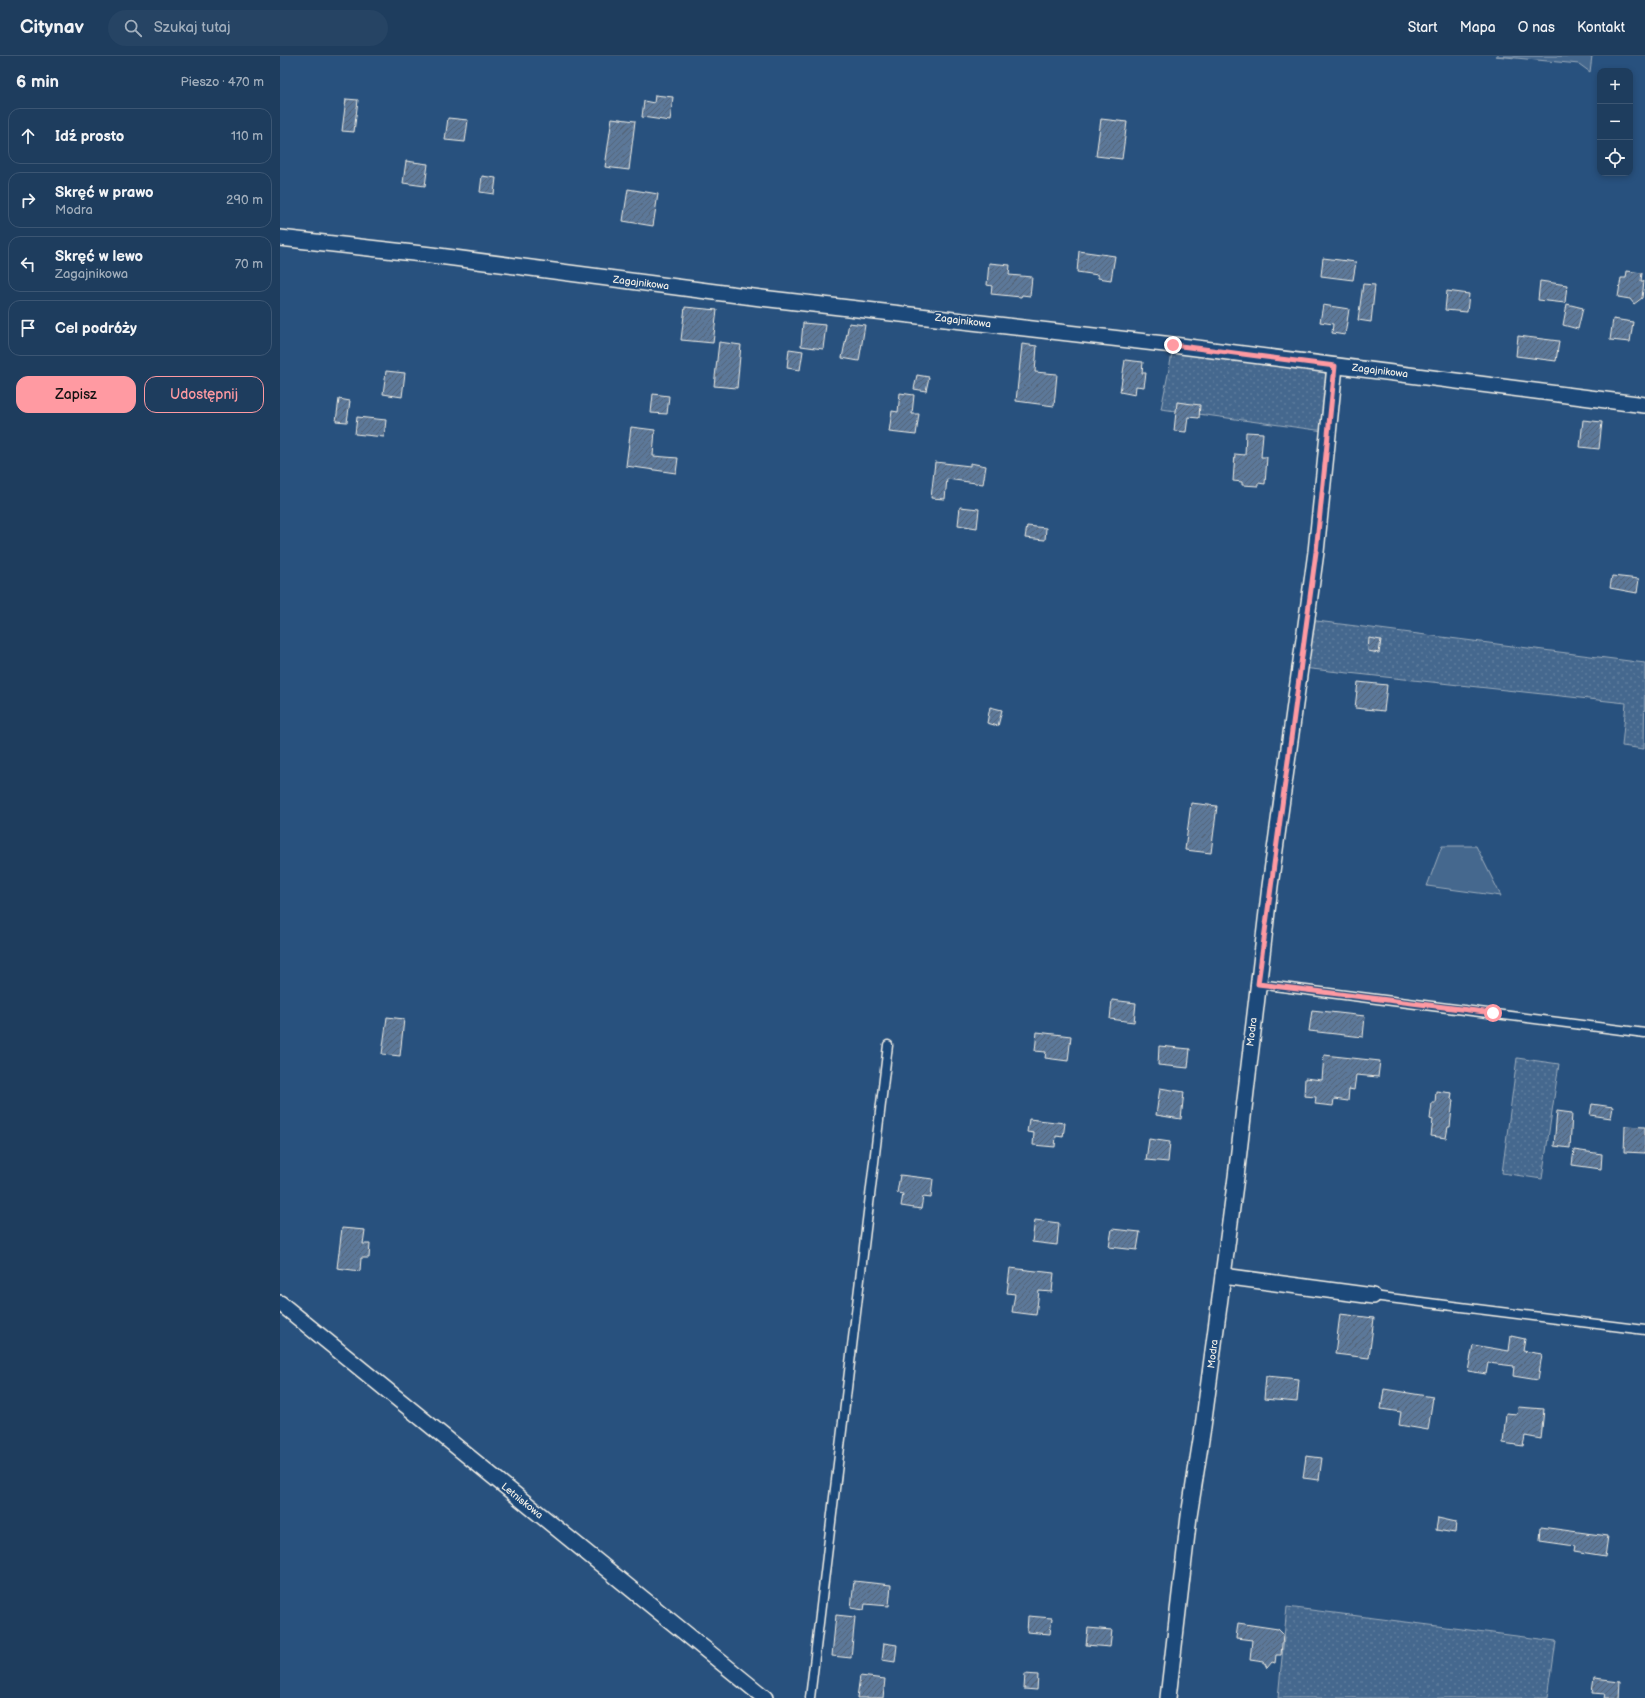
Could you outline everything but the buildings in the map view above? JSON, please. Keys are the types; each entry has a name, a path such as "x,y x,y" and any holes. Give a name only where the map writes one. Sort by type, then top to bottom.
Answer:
{"street":[{"name":"Zagajnikowa","path":"280,238 431,255 761,298 1173,345 1645,405"},
{"name":"Modra","path":"1168,1698 1189,1516 1203,1427 1223,1276 1258,984 1316,552 1335,366"},
{"path":"1223,1276 1374,1296"},
{"name":"Letniskowa","path":"280,1302 765,1698"}],"lane":[{"path":"1258,984 1645,1033"},
{"path":"810,1698 888,1045"},
{"path":"1374,1296 1645,1330"}],"shaded area":[{"path":"1495,56 1592,56 1590,72 1579,64"},
{"path":"1173,349 1321,368 1328,378 1324,431 1161,409"},
{"path":"1309,620 1645,663 1644,749 1622,746 1626,703 1302,668"},
{"path":"1442,846 1476,846 1501,896 1427,886"},
{"path":"1517,1058 1559,1064 1542,1179 1502,1173"},
{"path":"1287,1607 1556,1641 1548,1698 1278,1698"}],"route":[{"path":"1173,345 1335,366 1320,498 1316,552 1299,668 1295,709 1258,984 1493,1013"}]}
